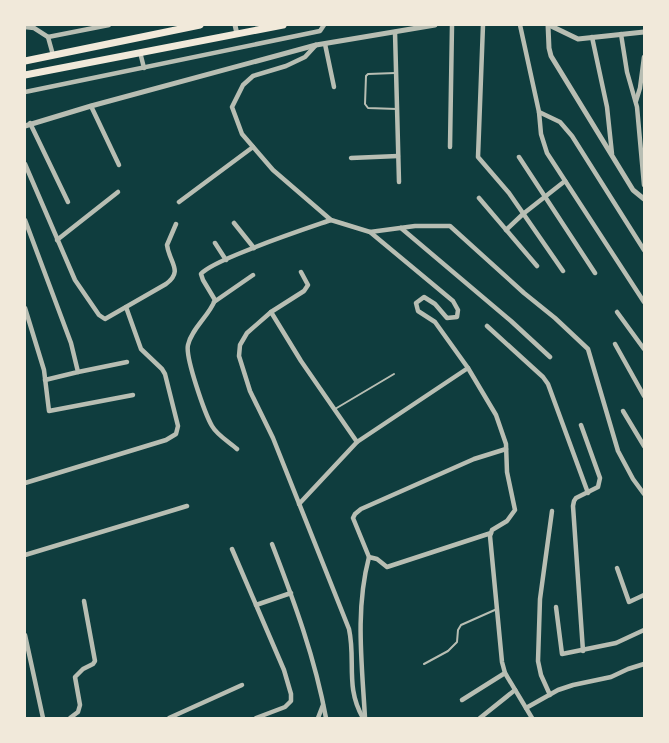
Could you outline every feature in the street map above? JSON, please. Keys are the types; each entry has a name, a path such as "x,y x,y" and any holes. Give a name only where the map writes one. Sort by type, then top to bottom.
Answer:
{"highway":[{"path":"25,61 200,25"},
{"path":"25,75 283,25"},
{"path":"53,55 57,68"}],"street":[{"path":"25,27 34,28 48,36 109,25"},
{"path":"235,25 237,34"},
{"path":"25,92 320,31 324,25"},
{"path":"68,202 28,125 316,45 435,25"},
{"path":"450,146 452,25"},
{"path":"484,25 478,157 509,193 563,271"},
{"path":"520,25 540,112 541,134 547,153 644,302"},
{"path":"644,32 578,39 549,25 551,56 633,190 644,200"},
{"path":"395,32 399,182"},
{"path":"620,34 627,72 636,102 644,185"},
{"path":"48,36 53,55"},
{"path":"592,37 607,107 612,154"},
{"path":"325,44 334,86"},
{"path":"316,45 305,57 286,66 253,76 243,85 232,107 242,134 273,170 331,220 370,232 454,301 458,310 457,317 447,318 435,304 424,297 416,303 418,311 435,322 468,368 496,415 506,444 507,472 515,510 507,521 492,530 490,536 502,662 505,673 514,690 532,718"},
{"path":"140,52 144,68"},
{"path":"636,102 644,57"},
{"path":"91,106 120,165"},
{"path":"540,112 560,122 572,136 644,250"},
{"path":"179,202 253,147"},
{"path":"351,158 398,156"},
{"path":"519,157 595,274"},
{"path":"25,164 75,280 99,315 105,319 166,284 174,277 176,274 167,245 176,224"},
{"path":"506,230 565,181"},
{"path":"57,240 118,192"},
{"path":"479,198 537,266"},
{"path":"25,220 71,343 78,372"},
{"path":"214,302 215,297 203,280 202,274 206,269 254,248 331,220"},
{"path":"234,223 254,248"},
{"path":"370,232 415,226 450,226 588,349 618,450 633,479 644,494"},
{"path":"402,228 511,321 550,357"},
{"path":"215,243 226,260"},
{"path":"301,272 308,285 304,291 271,312 247,333 238,351 250,391 272,438 349,629 352,640 351,682 355,698 364,718"},
{"path":"237,449 212,426 204,408 188,355 188,344 214,302 253,275"},
{"path":"25,483 166,440 176,434 178,426 165,374 140,349 126,307"},
{"path":"25,308 44,370 49,411 133,394"},
{"path":"271,312 357,442"},
{"path":"617,312 644,349"},
{"path":"487,326 543,377 548,384 588,494"},
{"path":"615,344 644,396"},
{"path":"45,380 127,362"},
{"path":"299,504 357,442 468,368"},
{"path":"623,412 644,446"},
{"path":"581,425 600,478 598,487 588,494 576,498 573,506 583,650"},
{"path":"364,718 360,608 364,574 369,557 353,518 358,511 474,458 506,449"},
{"path":"25,555 187,506"},
{"path":"550,694 541,675 538,661 540,599 552,511"},
{"path":"369,557 377,559 387,567 492,533"},
{"path":"272,544 291,593 320,682 326,718"},
{"path":"232,549 284,670 292,698 285,707 256,718"},
{"path":"617,568 629,602 644,595"},
{"path":"256,605 291,593"},
{"path":"70,718 77,714 80,709 75,677 83,669 93,664 94,661 84,601"},
{"path":"556,607 562,654 616,643 644,630"},
{"path":"25,635 43,718"},
{"path":"526,708 550,694 573,685 611,677 628,668 644,664"},
{"path":"462,700 505,673"},
{"path":"168,718 242,685"},
{"path":"480,718 514,690"},
{"path":"318,718 323,704"}],"lane":[{"path":"396,73 368,74 366,76 365,104 368,108 397,108"},
{"path":"334,409 394,374"},
{"path":"424,664 448,650 457,642 458,630 461,626 497,609"}]}
